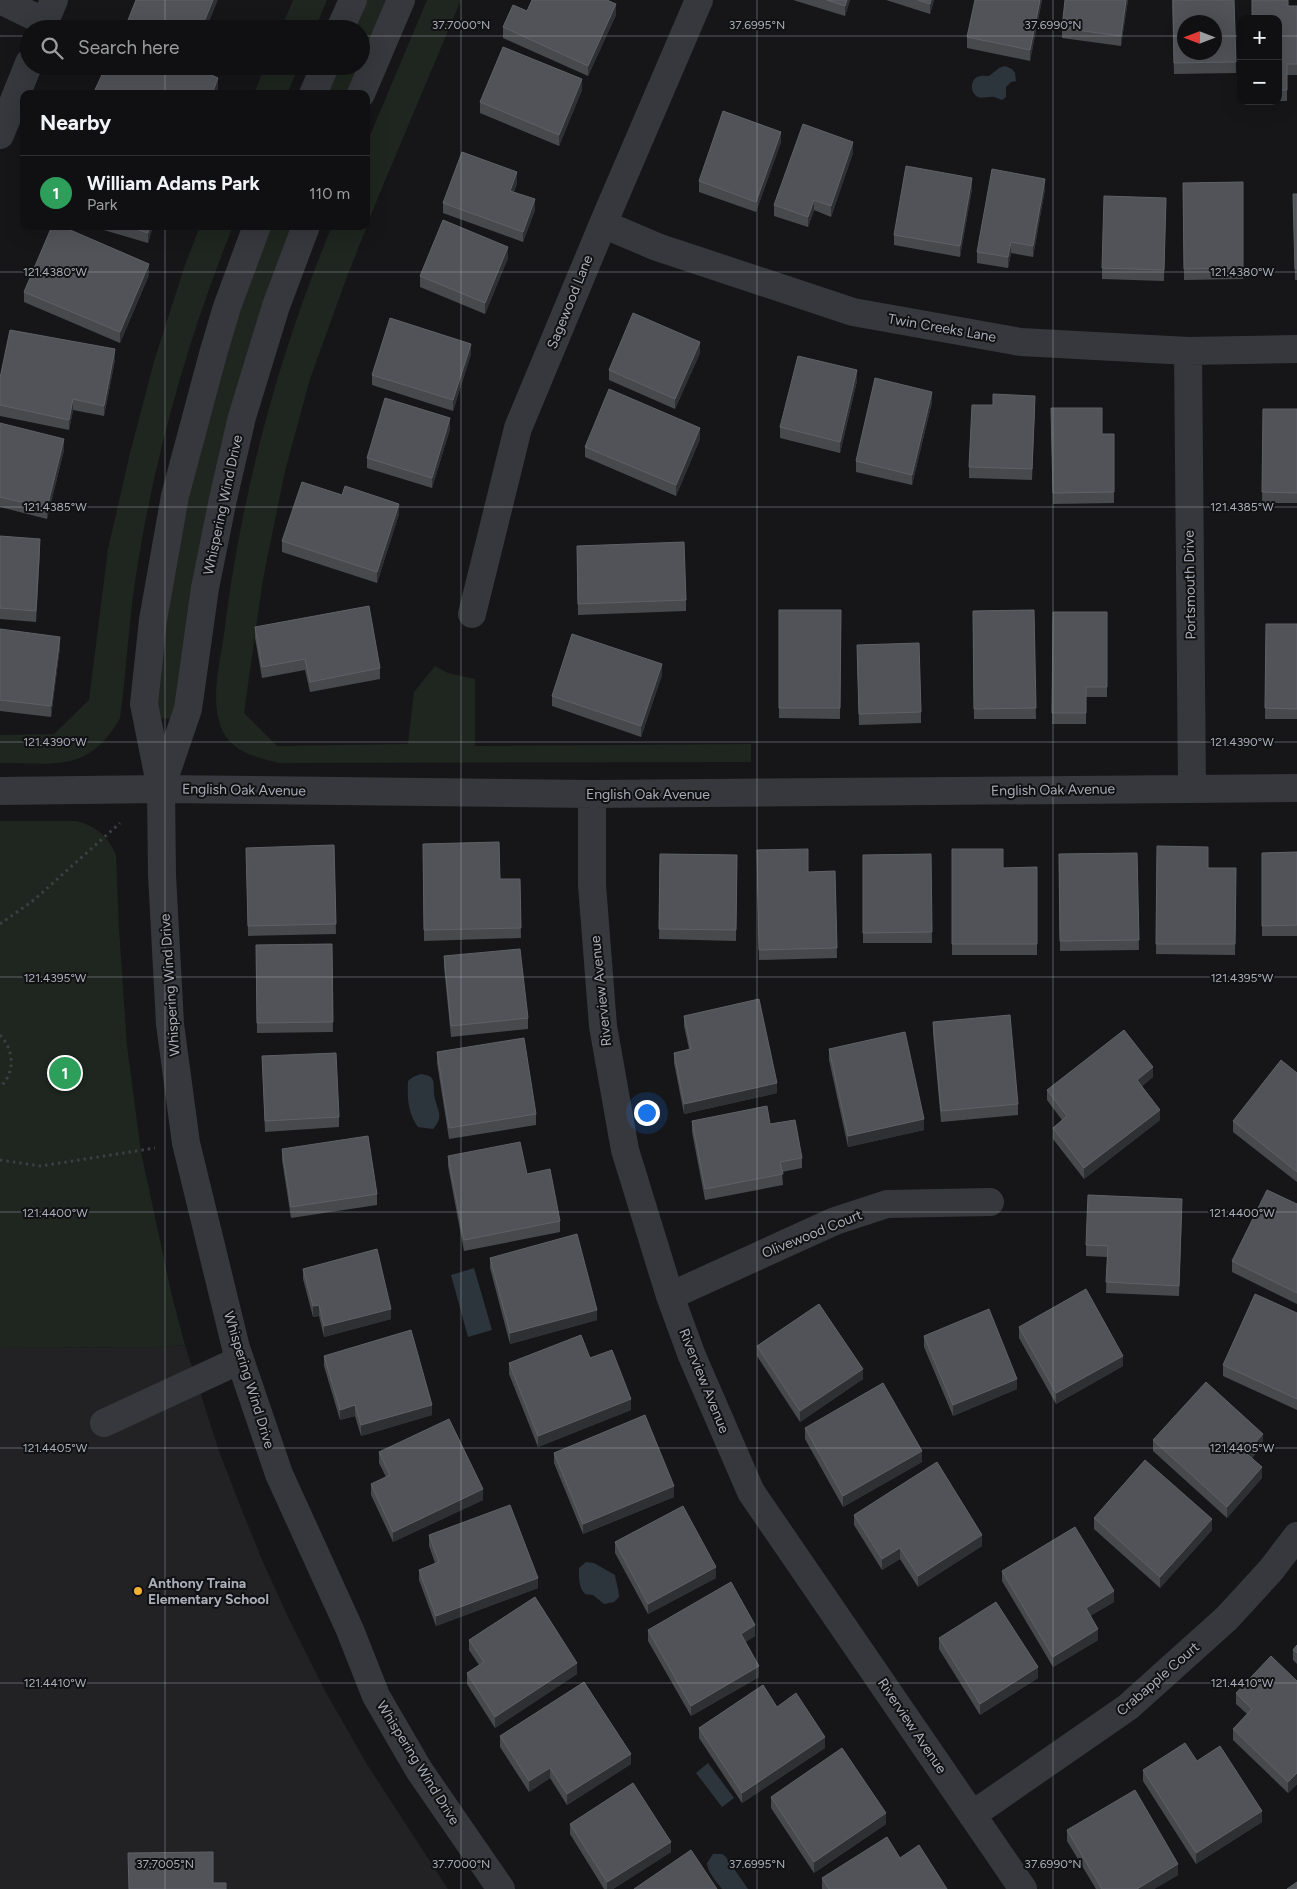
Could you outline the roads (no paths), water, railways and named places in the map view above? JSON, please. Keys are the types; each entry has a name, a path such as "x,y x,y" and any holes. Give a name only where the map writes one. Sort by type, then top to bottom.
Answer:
{"street":[{"path":"0,0 47,17"},
{"path":"344,20 353,0"},
{"path":"370,73 401,0"},
{"name":"Sagewood Lane","path":"472,614 518,428 698,0"},
{"path":"0,135 24,75"},
{"path":"315,90 320,75"},
{"path":"363,90 369,75"},
{"name":"Twin Creeks Lane","path":"603,224 657,247 852,312 1021,342 1188,351 1297,349"},
{"name":"Whispering Wind Drive","path":"256,230 227,307 207,372 175,496 160,578 144,704 161,789 162,875 170,1024 186,1143 240,1360 279,1474 350,1630 376,1696 419,1770 501,1889"},
{"name":"Whispering Wind Drive","path":"161,789 188,709 198,630 210,561 242,417 276,306 304,230"},
{"name":"Portsmouth Drive","path":"1188,351 1192,789"},
{"name":"English Oak Avenue","path":"0,791 161,789 592,794 1297,788"},
{"name":"Riverview Avenue","path":"592,794 592,885 603,1026 625,1150 670,1296 692,1356 751,1492 1023,1889"},
{"name":"Olivewood Court","path":"670,1296 835,1221 887,1204 990,1202"},
{"path":"104,1423 240,1360"},
{"name":"Crabapple Court","path":"972,1815 1128,1707 1227,1618 1271,1570 1297,1536"}],"place":[{"name":"William Adams Park","path":"65,1073"},
{"name":"Anthony Traina Elementary School","path":"138,1591"}]}
